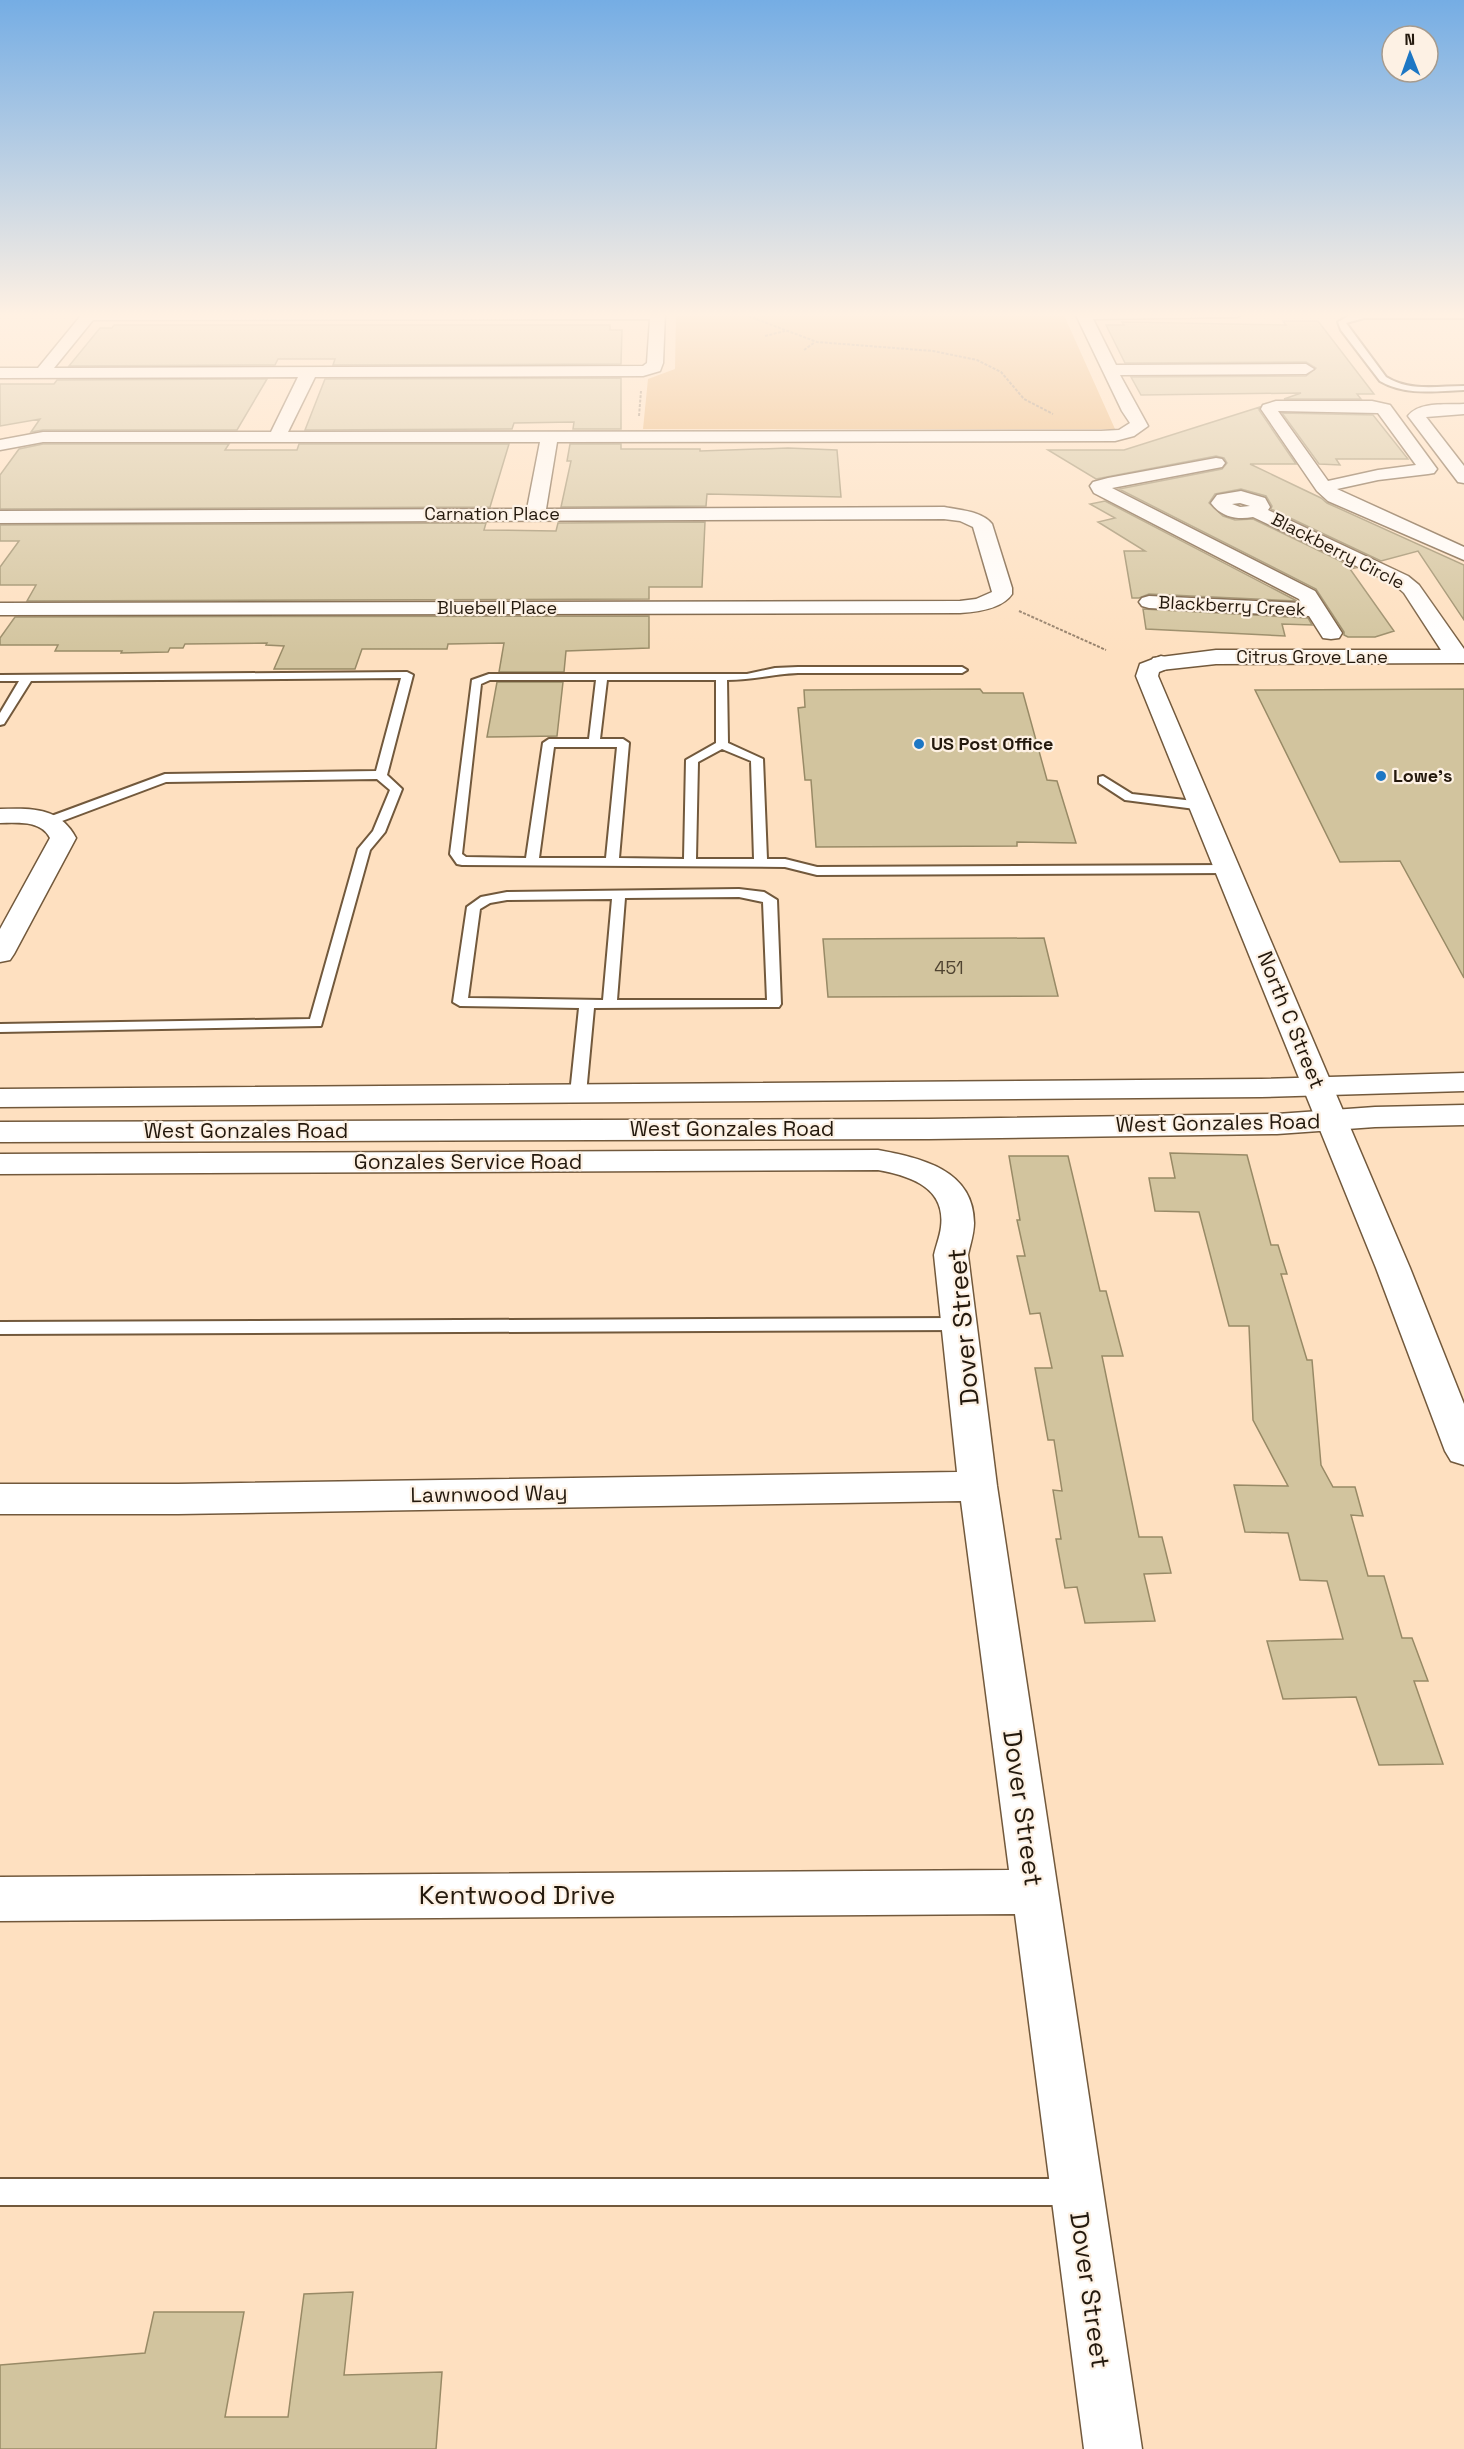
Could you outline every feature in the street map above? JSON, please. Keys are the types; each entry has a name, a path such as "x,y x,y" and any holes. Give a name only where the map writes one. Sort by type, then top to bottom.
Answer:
{"street":[{"path":"276,438 281,427"},
{"path":"2,445 43,437 1088,436 1122,434 1135,427"},
{"path":"1280,427 1320,496 1341,500 1464,554"},
{"path":"1320,496 1378,475 1424,471 1428,467 1398,427"},
{"path":"1425,427 1464,478"},
{"path":"536,514 549,438"},
{"path":"1216,463 1099,486 1100,489 1308,595 1331,633"},
{"name":"Blackberry Circle","path":"1162,519 1221,506 1237,512 1264,514 1401,580 1412,589 1460,656"},
{"name":"Carnation Place","path":"0,517 933,512 964,516 982,524 1002,588 1002,594 994,600"},
{"path":"1264,514 1295,512"},
{"name":"Bluebell Place","path":"0,609 960,607 975,606 994,600"},
{"name":"Blackberry Creek","path":"1149,602 1315,610"},
{"name":"Citrus Grove Lane","path":"1161,663 1216,657 1460,656"},
{"name":"North C Street","path":"1161,663 1148,669 1147,676 1203,806 1318,1086 1330,1121 1390,1260 1464,1451"},
{"path":"0,816 36,817 55,825 63,838 3,943"},
{"name":"West Gonzales Road","path":"0,1098 1318,1086 1464,1082"},
{"name":"West Gonzales Road","path":"0,1132 929,1129 1277,1124 1464,1115"},
{"name":"Gonzales Service Road","path":"0,1164 878,1160 934,1174"},
{"name":"Dover Street","path":"934,1174 952,1196 958,1222 951,1255 978,1486 1113,2449"},
{"name":"Lawnwood Way","path":"0,1498 178,1499 978,1486"},
{"name":"Kentwood Drive","path":"0,1899 1034,1892"}],"lane":[{"path":"962,670 798,670 775,671 747,677 489,677 476,682 456,854 462,861 784,863 817,872 1228,869"},
{"path":"0,678 407,675 380,775"},
{"path":"594,743 602,677"},
{"path":"721,677 722,745"},
{"path":"0,722 27,678"},
{"path":"532,861 549,743 623,743 612,862"},
{"path":"690,862 692,760 722,745 757,759 761,863"},
{"path":"0,1028 316,1023 364,849 379,832 396,789 380,775 165,778 55,825"},
{"path":"1103,780 1129,797 1203,806"},
{"path":"740,893 759,895 770,900 774,1004 587,1004 459,1002 474,908 499,896 740,893"},
{"path":"610,1004 619,894"},
{"path":"578,1094 587,1004"},
{"path":"0,1328 959,1324"},
{"path":"0,2192 1076,2192"}],"path":[{"path":"994,600 1106,650"}],"shaded area":[{"path":"1114,427 1115,429 643,429"}],"building":[{"path":"34,427 239,427 237,430 43,430 31,432"},
{"path":"306,427 513,427 512,429 305,430"},
{"path":"573,427 621,427 621,429"},
{"path":"1196,427 1271,427 1296,464 1250,464 1327,503 1464,565 1464,620 1418,551 1381,561 1271,509 1272,506 1266,496 1241,489 1215,494 1209,503 1223,516 1235,520 1253,519 1355,568 1350,569 1394,631 1375,637 1348,637 1344,635 1316,589 1119,489 1222,469 1227,463 1224,458 1216,456 1096,479 1048,450 1124,450"},
{"path":"1292,427 1383,427 1408,459 1336,459 1340,465 1319,464"},
{"path":"43,444 229,444 225,450 297,450 299,444 509,444 490,507 0,509 0,475 19,449"},
{"path":"570,444 621,444 621,449 700,449 700,451 788,448 837,450 841,497 707,494 706,506 561,507 571,461 567,461"},
{"path":"1105,501 1297,601 1149,594 1132,598 1124,551 1145,551 1098,522 1115,518 1090,504"},
{"path":"705,522 702,587 649,587 649,599 27,601 36,585 0,585 0,567 19,541 0,541 0,525 486,523 484,530 556,531 558,523"},
{"path":"1143,609 1308,618 1312,625 1282,624 1285,636 1146,629"},
{"path":"649,616 649,648 566,651 564,672 499,672 504,643 448,644 447,649 362,649 355,669 274,669 284,646 266,645 267,643 185,644 183,648 170,648 168,652 121,653 122,651 55,651 58,645 0,645 0,638 15,617"},
{"path":"497,682 563,682 557,736 487,737"},
{"name":"US Post Office","path":"980,689 983,693 1023,693 1047,780 1057,781 1076,843 1017,842 1017,846 816,847 811,780 805,780 798,708 805,707 804,690"},
{"name":"Lowe's","path":"1464,689 1464,978 1400,861 1340,862 1255,690"},
{"path":"1044,938 1058,996 828,997 823,939"},
{"path":"1170,1153 1247,1155 1271,1245 1278,1245 1287,1274 1281,1274 1307,1360 1312,1360 1321,1465 1333,1487 1355,1487 1363,1516 1351,1515 1368,1576 1384,1576 1402,1638 1412,1638 1428,1681 1414,1681 1443,1764 1379,1765 1356,1697 1283,1699 1267,1641 1343,1639 1327,1581 1300,1580 1288,1533 1245,1532 1234,1485 1288,1486 1253,1420 1249,1326 1229,1326 1199,1212 1155,1211 1149,1178 1175,1178"},
{"path":"1009,1156 1068,1156 1100,1291 1106,1291 1123,1356 1102,1356 1139,1537 1162,1537 1171,1573 1144,1574 1155,1621 1085,1623 1077,1587 1065,1588 1056,1539 1061,1539 1053,1490 1062,1491 1054,1440 1048,1440 1035,1368 1052,1368 1040,1313 1030,1314 1017,1256 1025,1256 1017,1220 1020,1220"},
{"path":"353,2292 344,2375 442,2372 436,2449 0,2449 0,2365 145,2353 154,2312 244,2312 225,2417 288,2417 304,2294"}],"place":[{"name":"US Post Office","path":"919,744"},
{"name":"Lowe's","path":"1381,776"}]}
